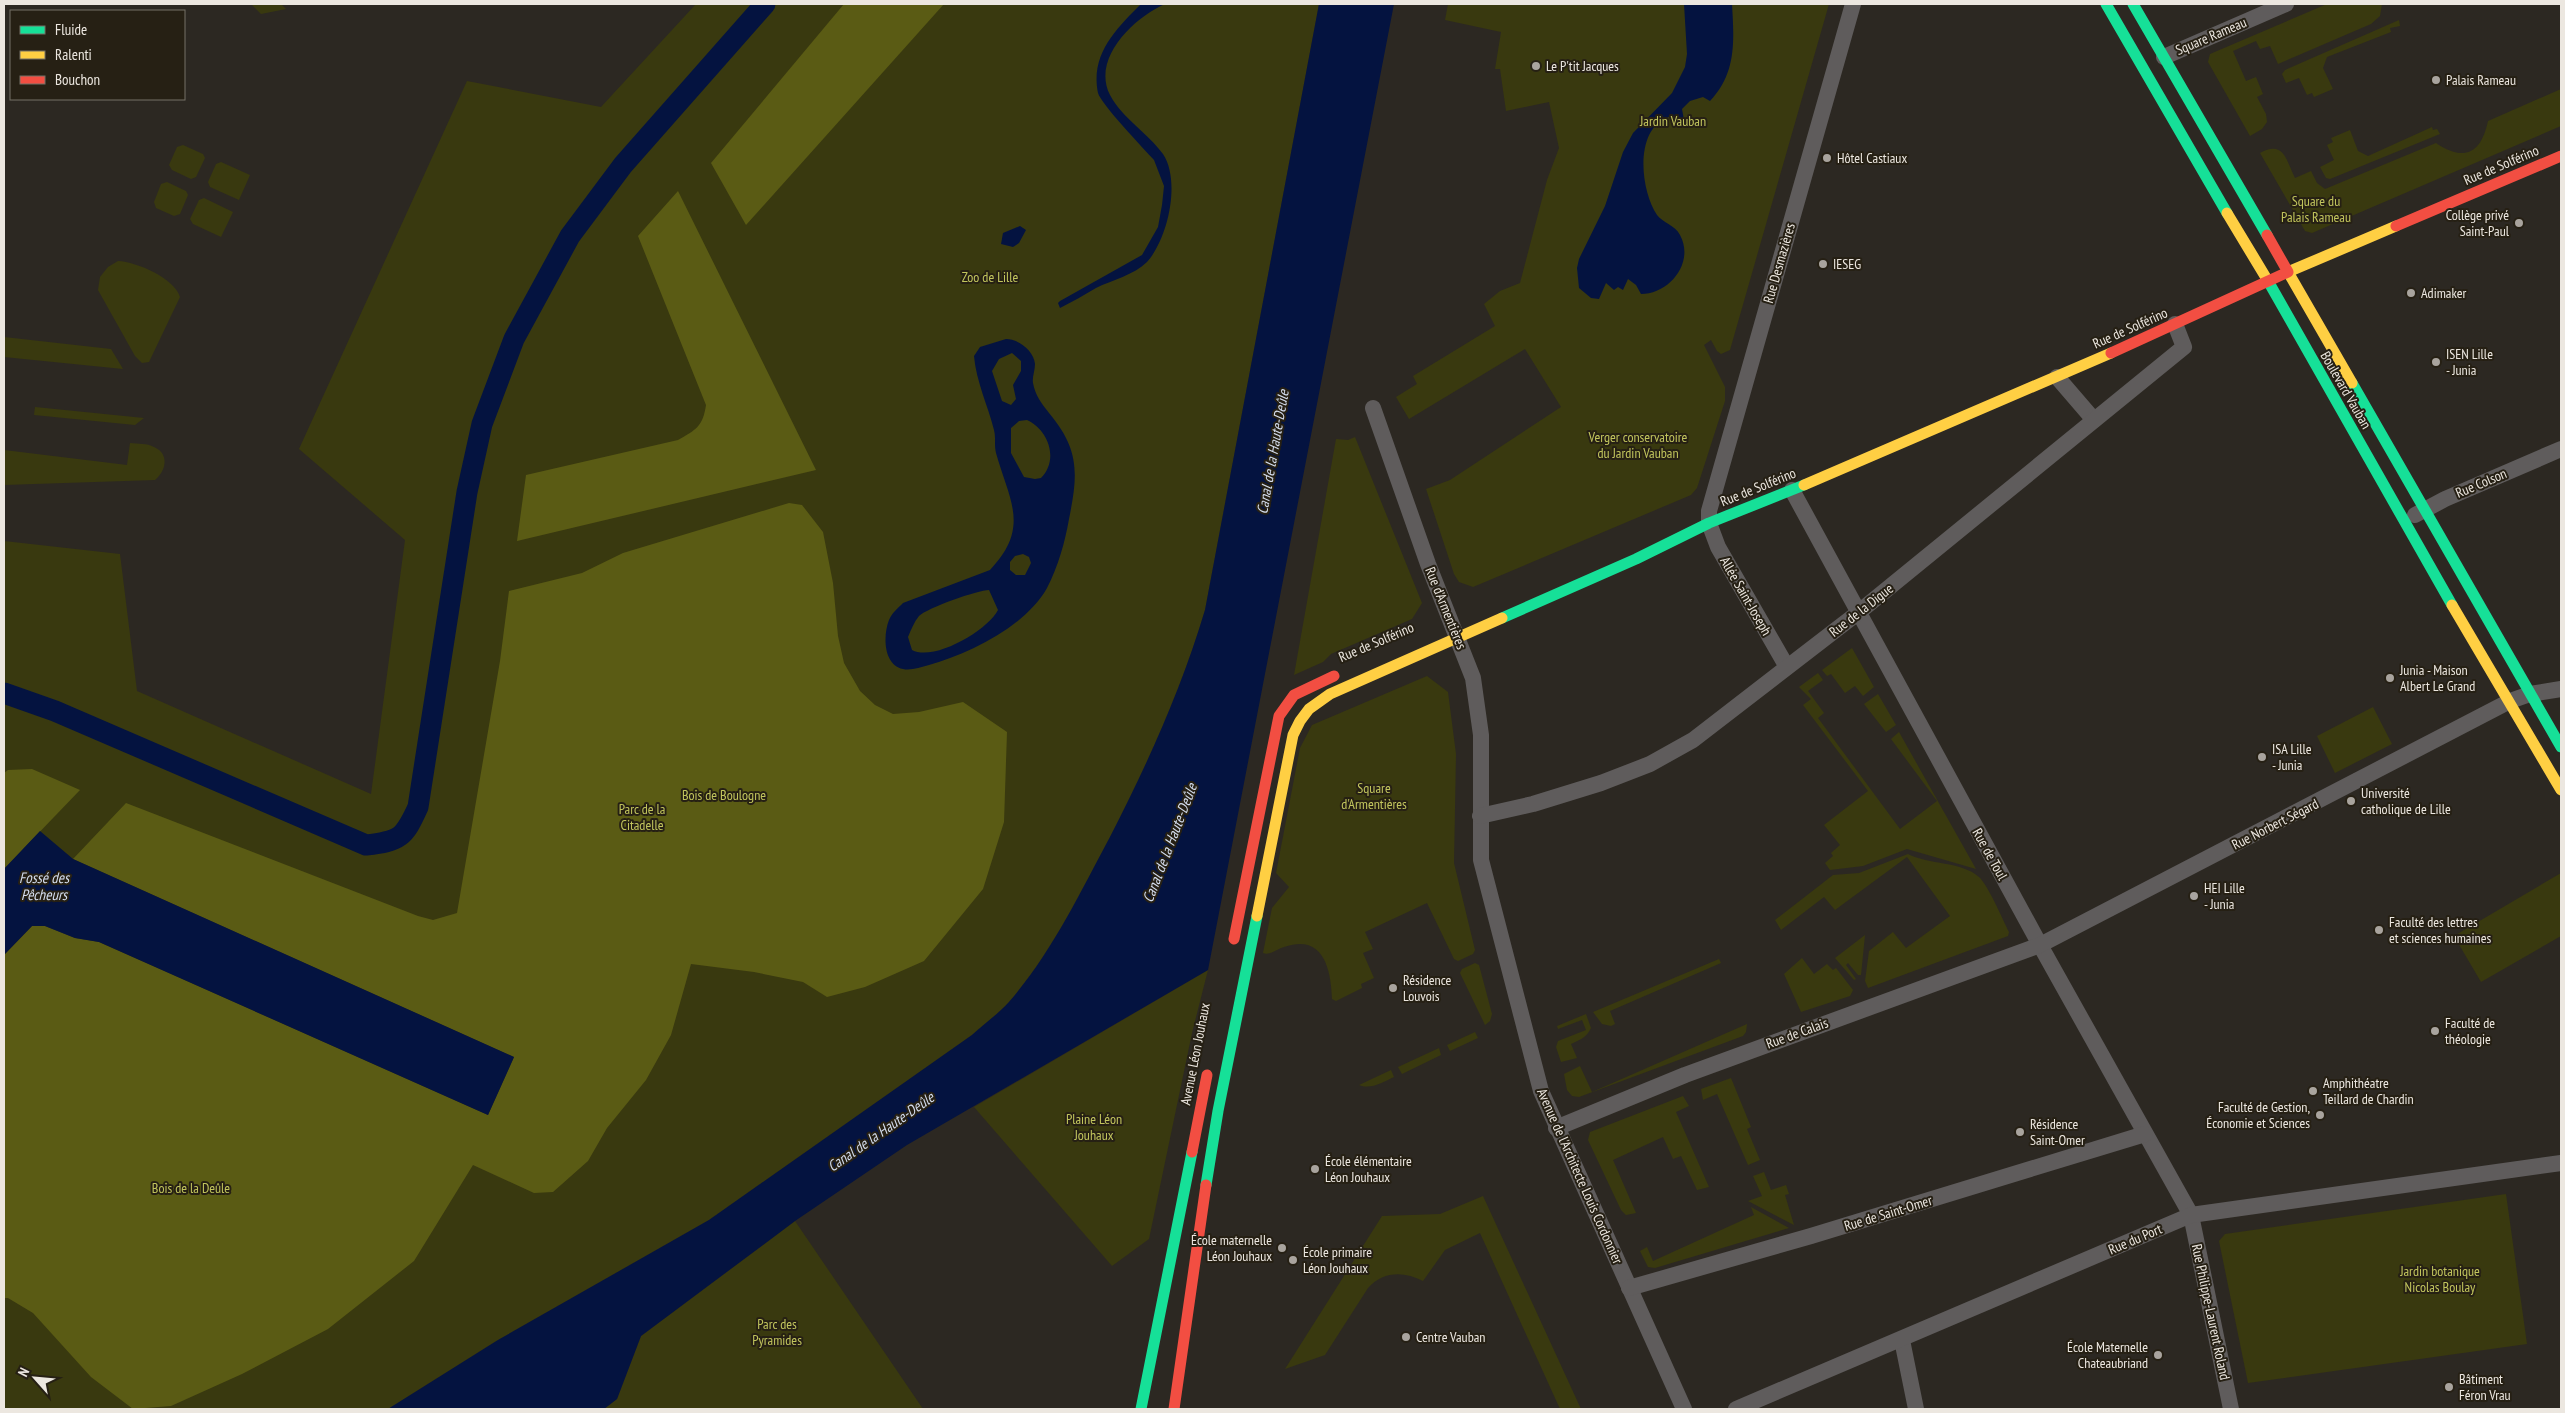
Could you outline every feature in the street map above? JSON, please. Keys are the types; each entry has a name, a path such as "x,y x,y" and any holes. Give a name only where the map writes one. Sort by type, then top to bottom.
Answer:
{"main road":[{"name":"Boulevard Vauban","path":"2106,4 2196,161 2268,281 2403,521 2561,790"},
{"name":"Boulevard Vauban","path":"2133,4 2426,509 2561,748"},
{"name":"Rue de Solférino","path":"1174,1409 1193,1269 1218,1112 1291,744 1301,717 1315,702 1454,628 1636,559 1709,523 1792,490 2057,377 2288,272 2561,156"},
{"name":"Rue de Solférino","path":"1646,540 1709,523"},
{"name":"Rue de Solférino","path":"1231,952 1274,734 1283,706 1292,696 1303,689 1341,673"},
{"name":"Avenue Léon Jouhaux","path":"1141,1409 1209,1064"}],"street":[{"name":"Rue Desmazières","path":"1709,523 1714,487 1853,4"},
{"name":"Square Rameau","path":"2164,57 2286,4"},
{"name":"Rue de la Digue","path":"1480,816 1562,795 1650,764 1693,740 1859,612 2184,347 2175,324"},
{"path":"2057,377 2094,420"},
{"name":"Rue d'Armentières","path":"1373,408 1428,564 1472,678 1480,719 1482,770 1480,816"},
{"name":"Rue Colson","path":"2403,521 2561,449"},
{"name":"Rue de Toul","path":"1792,490 2040,945 2191,1215"},
{"name":"Allée Saint-Joseph","path":"1709,523 1718,547 1787,668"},
{"name":"Rue Norbert Ségard","path":"2040,945 2510,701 2530,694 2561,689"},
{"name":"Avenue de l'Architecte Louis Cordonnier","path":"1480,816 1484,877 1541,1091 1684,1409"},
{"name":"Rue de Calais","path":"1556,1128 1694,1072 2040,945"},
{"name":"Rue de Saint-Omer","path":"1629,1288 1811,1236 2146,1134"},
{"name":"Rue du Port","path":"1736,1409 1902,1340 2191,1215 2561,1163"},
{"name":"Rue Philippe-Laurent Roland","path":"2191,1215 2231,1409"},
{"path":"1902,1340 1916,1409"}],"green space":[{"path":"251,4 281,4 286,9 261,14"},
{"name":"Parc de la Citadelle","path":"696,4 1319,4 1205,610 1196,640 1174,697 1124,809 1076,901 1038,964 1009,1002 972,1035 709,1220 498,1340 388,1409 4,1409 4,955 32,926 75,938 99,942 488,1115 514,1057 73,859 40,832 4,869 4,541 120,554 137,691 371,794 405,540 299,449 467,81 601,107"},
{"path":"844,4 944,4 746,225 711,163"},
{"name":"Jardin Vauban","path":"1448,4 1829,4 1730,350 1721,354 1717,351 1711,340 1704,345 1725,387 1725,401 1697,488 1691,495 1473,587 1459,582 1454,574 1426,489 1450,480 1561,407 1525,349 1409,419 1396,397 1417,384 1413,376 1495,326 1484,304 1500,291 1520,283 1547,180 1559,148 1549,102 1506,111 1500,69 1495,69 1501,32 1445,20"},
{"path":"2327,4 2382,4 2380,16 2371,24 2278,64 2270,46 2260,49 2256,41 2233,51 2246,81 2256,77 2263,94 2257,97 2266,114 2267,122 2262,129 2250,136 2208,62 2210,54"},
{"path":"2399,20 2400,26 2390,28 2391,32 2327,57 2323,68 2333,89 2314,97 2312,93 2307,95 2299,78 2286,83 2282,74 2285,70"},
{"name":"Square du Palais Rameau","path":"2561,89 2561,126 2312,233 2305,231 2260,153 2274,149 2279,150 2286,159 2295,178 2311,171 2317,183 2325,189 2436,143 2455,152 2470,152 2481,141 2488,121"},
{"path":"2432,127 2433,130 2437,129 2440,134 2330,179 2326,178 2320,167 2334,160 2327,145 2333,142 2331,138 2350,130 2358,151 2368,156"},
{"path":"183,145 203,154 205,158 196,177 191,179 172,170 169,165 177,147"},
{"path":"221,162 250,175 239,200 210,187 208,182 216,164"},
{"path":"167,182 186,191 188,195 180,214 174,216 156,208 154,202 161,184"},
{"path":"678,191 816,470 517,541 526,475 678,440 690,433 701,423 706,405 638,236"},
{"path":"204,198 233,212 221,237 193,224 190,219 199,200"},
{"path":"118,261 135,264 154,272 170,284 180,297 149,362 142,363 135,356 98,290 100,277 108,267"},
{"path":"4,337 111,349 123,369 4,357"},
{"path":"35,407 144,418 135,425 34,415"},
{"path":"1355,437 1422,603 1412,619 1331,654 1323,662 1294,675 1336,439 1348,440"},
{"path":"130,443 151,446 162,454 165,463 164,467 155,480 4,485 4,450 127,465"},
{"path":"789,503 802,505 823,532 833,583 838,636 844,663 860,691 875,705 893,714 919,712 963,702 1007,732 1004,822 983,889 924,961 865,987 827,997 803,982 754,972 691,964 671,1035 646,1080 607,1128 588,1161 553,1192 534,1193 473,1165 414,1261 328,1329 242,1374 171,1406 133,1409 91,1377 33,1313 8,1298 4,1298 4,955 32,926 45,926 75,938 99,942 488,1115 514,1057 73,859 126,803 418,916 433,920 457,913 500,661 509,591 582,573 623,553"},
{"path":"1852,648 1874,687 1863,696 1855,686 1845,693 1831,674 1827,676 1822,670"},
{"path":"1818,673 1823,680 1808,691 1824,713 1818,718 1900,829 1937,801 1891,739 1899,732 1976,869 1907,849 1863,866 1830,870 1825,863 1833,856 1831,853 1840,845 1824,825 1868,791 1803,705 1811,699 1799,687"},
{"name":"Square d'Armentières","path":"1427,676 1448,692 1456,754 1454,863 1475,950 1473,954 1458,961 1454,959 1427,903 1365,932 1373,949 1363,953 1374,978 1361,984 1362,988 1336,1001 1332,999 1327,966 1317,950 1308,945 1298,944 1284,947 1271,953 1263,953 1272,908 1289,887 1276,873 1300,748 1312,725"},
{"path":"1878,694 1896,725 1886,732 1864,704"},
{"path":"2373,707 2392,744 2335,773 2317,736"},
{"path":"32,769 80,790 4,869 4,773 8,770"},
{"path":"1908,854 1925,860 1963,868 1979,877 1987,887 1995,903 2009,932 2008,936 1868,988 1865,981 1869,951 1893,932 1906,948 1950,916 1907,857 1835,910 1824,897 1781,930 1775,920 1833,875 1859,873"},
{"path":"2561,873 2561,936 2481,982 2454,936"},
{"path":"1865,935 1861,975 1858,975 1848,963 1846,965 1856,979 1854,980 1835,958"},
{"path":"1802,958 1814,974 1827,964 1833,970 1836,968 1853,990 1850,996 1801,1012 1784,974"},
{"path":"1719,959 1721,963 1610,1011 1615,1024 1611,1026 1602,1024 1593,1012"},
{"path":"1475,963 1479,965 1492,1014 1490,1021 1485,1025 1460,973 1462,969"},
{"name":"Plaine Léon Jouhaux","path":"1208,970 1192,1033 1149,1239 1112,1266 974,1107"},
{"path":"1586,1014 1591,1028 1580,1040 1571,1044 1577,1058 1561,1062 1556,1047 1558,1041 1586,1030 1582,1020 1558,1029 1557,1026"},
{"path":"1747,1024 1746,1032 1743,1036 1579,1097 1572,1096 1567,1090 1564,1074 1580,1066 1592,1092"},
{"path":"1475,1032 1478,1038 1450,1051 1447,1045"},
{"path":"1439,1048 1441,1055 1402,1074 1398,1067"},
{"path":"1391,1070 1394,1077 1386,1081 1368,1087 1359,1085"},
{"path":"1731,1078 1751,1127 1747,1129 1760,1160 1748,1165 1717,1094 1703,1100 1701,1089"},
{"path":"1683,1096 1689,1106 1676,1112 1709,1187 1697,1190 1681,1156 1673,1159 1663,1137 1613,1160 1636,1213 1626,1215 1621,1210 1588,1140 1590,1132"},
{"path":"1764,1172 1771,1190 1786,1185 1789,1194 1785,1195 1794,1225 1748,1201 1762,1196 1753,1176"},
{"name":"Jardin botanique Nicolas Boulay","path":"2506,1194 2527,1344 2248,1383 2219,1241 2225,1234"},
{"path":"1483,1196 1581,1409 1560,1409 1480,1233 1445,1250 1423,1281 1408,1275 1394,1274 1374,1282 1368,1288 1325,1355 1285,1369 1382,1216 1440,1214"},
{"path":"1751,1207 1789,1228 1655,1268 1648,1267 1640,1251 1647,1247 1653,1261 1754,1215"},
{"name":"Parc des Pyramides","path":"795,1221 923,1409 604,1409 617,1399 641,1336"}],"water":[{"path":"1141,4 1165,4 1141,18 1119,40 1111,53 1106,67 1106,81 1110,95 1115,103 1157,146 1168,165 1171,179 1171,194 1166,225 1154,252 1142,267 1096,288 1060,308 1058,303 1060,301 1142,255 1158,227 1164,186 1154,160 1114,116 1098,93 1098,66 1102,54 1115,32"},
{"name":"Canal de la Haute-Deûle","path":"1319,4 1394,4 1208,970 907,1145 795,1221 641,1336 617,1399 604,1409 388,1409 498,1340 709,1220 972,1035 1009,1002 1052,943 1138,782 1163,726 1196,640 1205,610"},
{"path":"1684,4 1732,4 1733,43 1732,56 1725,79 1710,101 1703,97 1690,101 1682,109 1684,120 1681,123 1669,117 1658,123 1650,133 1645,146 1644,176 1651,204 1657,215 1680,235 1684,246 1682,266 1670,283 1651,293 1641,294 1636,285 1628,279 1623,290 1618,287 1614,290 1606,283 1599,299 1591,298 1579,288 1577,268 1579,259 1605,206 1623,152 1633,133 1672,93 1685,67 1687,54"},
{"path":"1020,226 1026,230 1019,243 1013,247 1001,244 1003,233"},
{"path":"1006,339 1016,341 1029,350 1034,359 1033,381 1035,391 1041,403 1059,426 1071,451 1074,463 1074,489 1065,537 1058,563 1047,588 1038,602 1025,615 995,637 961,654 919,668 903,669 892,662 886,649 887,626 893,613 903,603 990,570 1003,555 1010,540 1013,526 1011,499 996,453 994,430 975,365 974,356 980,347","holes":["1012,353 1021,361 1021,371 1013,385 1016,399 1011,405 1002,401 992,371 999,359","1027,420 1035,425 1046,438 1049,446 1050,463 1041,478 1024,477 1011,453 1011,428 1019,421","1023,554 1029,557 1031,563 1025,575 1016,575 1010,570 1010,562 1015,556","989,590 998,610 983,626 972,635 946,648 922,653 912,650 908,637 919,616 942,604"]},
{"name":"Fossé des Pêcheurs","path":"40,831 73,859 514,1057 488,1115 99,942 75,938 45,926 32,926 4,955 4,869"}],"waterway":[{"path":"4,693 55,711 366,845 386,842 404,832 418,807 467,492 482,424 514,339 570,236 623,165 765,4"}],"traffic: fast":[{"path":"2106,4 2227,213"},
{"path":"2133,4 2267,235"},
{"path":"2268,281 2452,605"},
{"path":"2352,383 2561,747"},
{"path":"1502,618 1636,559 1709,523 1804,485"},
{"path":"1206,1185 1218,1111 1257,916"},
{"path":"1141,1409 1192,1152"}],"traffic: slow":[{"path":"2227,213 2268,281"},
{"path":"2352,383 2288,272 2396,226"},
{"path":"1804,485 2111,353"},
{"path":"2452,605 2561,790"},
{"path":"1257,916 1293,735 1309,709 1330,694 1502,618"}],"traffic: jam":[{"path":"2396,226 2561,156"},
{"path":"2111,353 2288,272 2267,235"},
{"path":"1234,939 1279,716 1294,695 1334,676"},
{"path":"1192,1152 1207,1075"},
{"path":"1174,1409 1206,1185"}],"place":[{"name":"Le P'tit Jacques","path":"1536,66"},
{"name":"Palais Rameau","path":"2436,80"},
{"name":"Hôtel Castiaux","path":"1827,158"},
{"name":"Collège privé Saint-Paul","path":"2519,223"},
{"name":"IESEG","path":"1823,264"},
{"name":"Adimaker","path":"2411,293"},
{"name":"ISEN Lille - Junia","path":"2436,362"},
{"name":"Junia - Maison Albert Le Grand","path":"2390,678"},
{"name":"ISA Lille - Junia","path":"2262,757"},
{"name":"Université catholique de Lille","path":"2351,801"},
{"name":"HEI Lille - Junia","path":"2194,896"},
{"name":"Faculté des lettres et sciences humaines","path":"2379,930"},
{"name":"Résidence Louvois","path":"1393,988"},
{"name":"Faculté de théologie","path":"2435,1031"},
{"name":"Amphithéatre Teillard de Chardin","path":"2313,1091"},
{"name":"Faculté de Gestion, Économie et Sciences","path":"2320,1115"},
{"name":"Résidence Saint-Omer","path":"2020,1132"},
{"name":"École élémentaire Léon Jouhaux","path":"1315,1169"},
{"name":"École maternelle Léon Jouhaux","path":"1282,1248"},
{"name":"École primaire Léon Jouhaux","path":"1293,1260"},
{"name":"Centre Vauban","path":"1406,1337"},
{"name":"École Maternelle Chateaubriand","path":"2158,1355"},
{"name":"Bâtiment Féron Vrau","path":"2449,1387"}],"park label":[{"name":"Zoo de Lille","path":"990,277"},
{"name":"Verger conservatoire du Jardin Vauban","path":"1638,446"},
{"name":"Bois de Boulogne","path":"724,795"},
{"name":"Bois de la Deûle","path":"191,1188"}]}
